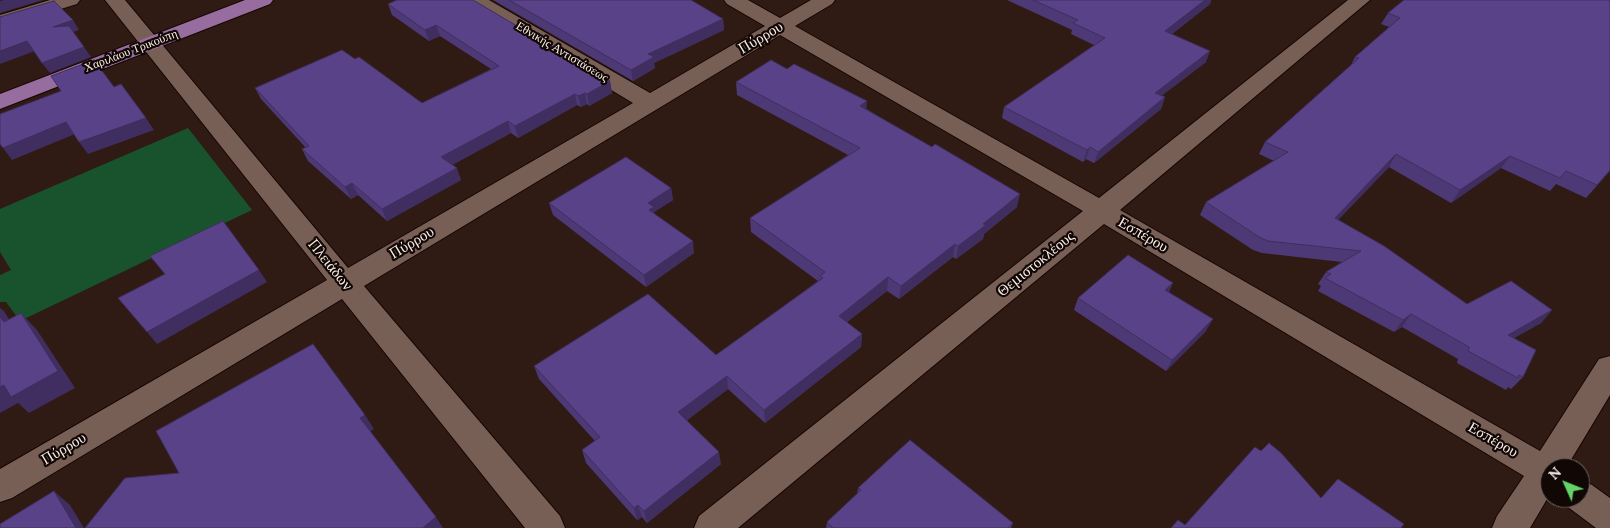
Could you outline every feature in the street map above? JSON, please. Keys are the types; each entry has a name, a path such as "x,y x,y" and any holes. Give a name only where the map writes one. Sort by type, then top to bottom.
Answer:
{"main road":[{"name":"Χαριλάου Τρικούπη","path":"0,102 146,38 224,0"},
{"name":"Χαριλάου Τρικούπη","path":"0,86 263,0"}],"street":[{"path":"0,22 70,0"},
{"name":"Πλειάδων","path":"115,0 547,528"},
{"name":"Εθνικής Αντιστάσεως","path":"475,0 650,103"},
{"name":"Εσπέρου","path":"734,0 1102,211 1540,468"},
{"name":"Πύρρου","path":"0,487 824,0"},
{"name":"Θεμιστοκλέους","path":"712,528 1360,0"},
{"path":"1555,458 1610,368"},
{"path":"1510,528 1540,483"},
{"path":"1590,503 1610,518"}],"green space":[{"path":"188,128 252,210 20,321 6,302 0,302 0,275 11,270 0,252 0,209"}],"building":[{"path":"397,0 473,0 610,81 587,94 578,96 575,94 515,126 508,121 441,157 457,168 382,209 352,183 345,187 302,149 309,146 255,88 342,50 355,59 359,57 422,103 499,66 436,25 425,30 388,4"},
{"path":"509,0 691,0 723,19 648,54 654,57 631,70"},
{"path":"1033,0 1205,0 1165,31 1210,51 1155,93 1165,97 1098,152 1090,147 1087,150 1004,107 1105,38 1073,23 1078,20"},
{"path":"1404,0 1610,0 1610,170 1597,185 1566,171 1560,178 1510,156 1460,190 1396,154 1335,218 1384,246 1467,304 1511,281 1552,310 1508,335 1536,350 1523,377 1519,375 1518,378 1468,351 1469,347 1411,314 1403,320 1325,278 1331,274 1326,272 1361,251 1268,241 1206,202 1288,152 1265,142 1359,58 1355,57 1400,18 1388,13"},
{"path":"54,1 73,20 53,27 69,26 84,47 42,63 27,41 0,51 0,17"},
{"path":"94,60 114,87 121,84 146,118 79,142 66,122 3,148 0,144 0,114 61,91 51,76"},
{"path":"771,60 787,69 794,64 867,101 860,106 932,147 935,144 1020,194 983,224 986,225 958,246 955,244 901,286 888,277 839,316 862,334 764,410 727,376 678,412 719,452 644,511 638,505 634,508 582,450 600,437 534,366 648,294 716,355 823,278 820,276 825,272 750,218 860,148 736,82"},
{"path":"626,157 671,188 648,203 654,207 649,210 693,241 644,275 549,203"},
{"path":"223,221 259,270 147,332 118,298 165,274 150,256"},
{"path":"1128,255 1173,283 1165,290 1213,319 1172,360 1078,298"},
{"path":"21,313 58,371 11,397 4,385 0,387 0,316 4,322"},
{"path":"313,344 365,415 360,418 436,517 423,528 85,528 125,478 179,473 156,431"},
{"path":"910,440 1013,523 1008,528 833,528 827,522 861,490 858,488"},
{"path":"1269,443 1281,453 1321,498 1338,479 1404,524 1401,528 1171,528 1178,520 1185,525 1255,447 1261,451"},
{"path":"54,491 76,528 0,528 0,524"}]}
